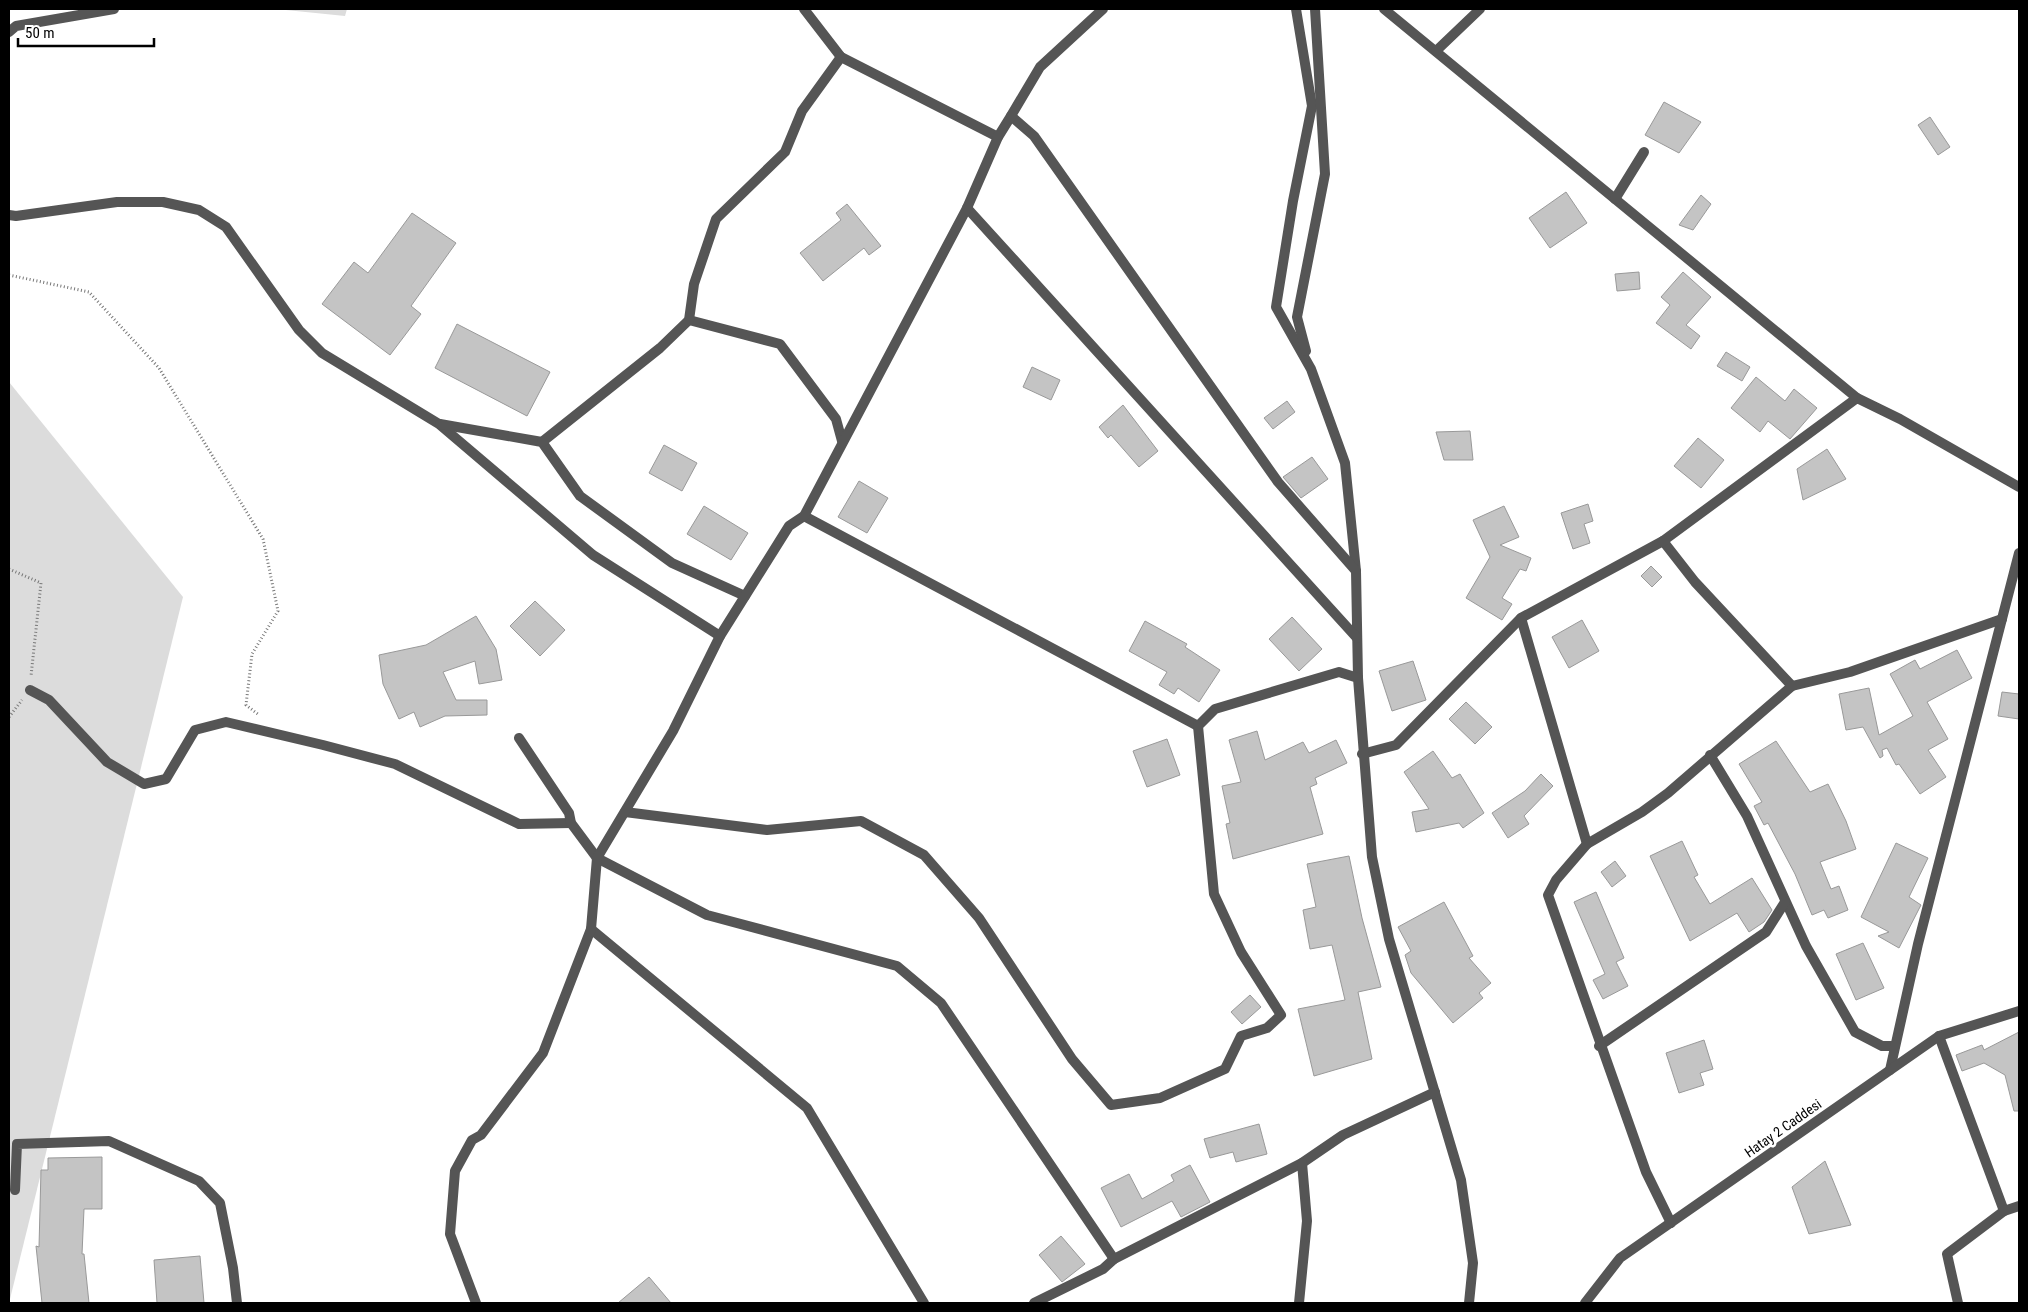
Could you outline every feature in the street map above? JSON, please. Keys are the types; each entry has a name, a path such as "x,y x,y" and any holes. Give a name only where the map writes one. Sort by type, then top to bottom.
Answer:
{"street":[{"path":"11,26 114,9"},
{"path":"804,9 841,57 998,136"},
{"path":"476,1303 450,1234 455,1171 472,1140 481,1135 543,1053 591,929 597,858 673,731 720,636 789,526 804,516 967,208 998,136 1040,67 1103,9"},
{"path":"1296,9 1312,106 1293,201 1276,307 1312,369 1345,463 1356,571"},
{"path":"1315,9 1325,174 1297,316 1304,347 1348,450 1356,571 1358,678 1362,754 1372,857 1389,939 1461,1180 1473,1263 1469,1303"},
{"path":"1384,9 1857,398 1900,418 2019,487"},
{"path":"1436,51 1480,9"},
{"path":"542,442 660,348 690,320 694,284 716,218 785,152 802,110 841,57"},
{"path":"1011,116 1034,136 1278,482 1356,571"},
{"path":"1615,199 1644,152"},
{"path":"9,215 16,216 117,202 163,202 199,210 226,227 299,330 322,353 439,424 593,555 720,636"},
{"path":"967,208 1357,638"},
{"path":"690,320 780,344 836,419 842,441"},
{"path":"1362,754 1396,745 1521,618 1664,541 1857,398"},
{"path":"439,424 542,442 580,496 672,564 745,596"},
{"path":"804,516 1198,726"},
{"path":"1664,541 1695,582 1792,686"},
{"path":"1890,1070 1918,944 2019,553"},
{"path":"1521,618 1587,844"},
{"path":"1671,1223 1646,1172 1599,1046 1548,896 1556,880 1587,844 1642,812 1668,793 1792,686 1850,672 2002,619"},
{"path":"1198,726 1215,709 1339,672 1358,678"},
{"path":"30,690 49,700 107,762 144,784 166,779 195,730 226,722 395,764 519,824 571,823"},
{"path":"624,812 766,830 861,822 924,855 979,918 1072,1059 1111,1106 1160,1098 1225,1069 1241,1036 1267,1028 1281,1015 1241,952 1214,894 1198,726"},
{"path":"519,738 569,813 571,823 597,858 707,915 897,966 940,1003 1114,1259"},
{"path":"1710,755 1747,816 1806,946 1855,1032 1882,1046 1895,1046"},
{"path":"1599,1046 1766,932 1785,902"},
{"path":"591,929 807,1108 924,1303"},
{"name":"Hatay 2 Caddesi","path":"1584,1303 1620,1258 1940,1036 2019,1011"},
{"path":"1940,1036 2004,1211"},
{"path":"1034,1303 1103,1269 1114,1259 1302,1162 1343,1135 1435,1092"},
{"path":"16,1190 17,1144 110,1141 199,1181 220,1202 233,1268 237,1303"},
{"path":"1300,1303 1307,1221 1302,1162"},
{"path":"1958,1303 1947,1254 2004,1211 2019,1206"}],"path":[{"path":"9,275 89,292 159,368 263,539 278,611 252,654 246,705 261,717"},
{"path":"9,569 41,582 30,690 9,717"}],"shaded area":[{"path":"276,9 347,9 345,16"},
{"path":"9,382 183,597 9,1303"}],"building":[{"path":"1664,102 1701,122 1679,153 1645,135"},
{"path":"1930,117 1950,147 1938,155 1918,125"},
{"path":"1566,192 1587,223 1550,248 1529,218"},
{"path":"1701,195 1711,204 1693,230 1679,225"},
{"path":"847,204 881,246 869,255 864,248 823,281 800,253 841,220 836,213"},
{"path":"412,213 456,243 411,306 421,314 390,355 322,304 354,262 368,273"},
{"path":"1639,272 1640,289 1617,291 1615,274"},
{"path":"1683,272 1711,297 1686,325 1700,336 1691,349 1656,323 1670,305 1661,297"},
{"path":"457,324 550,372 527,416 435,368"},
{"path":"1726,352 1750,367 1742,381 1717,366"},
{"path":"1032,367 1060,380 1051,400 1023,387"},
{"path":"1756,377 1785,401 1794,389 1817,408 1790,439 1768,421 1760,432 1731,408"},
{"path":"1287,401 1295,412 1273,429 1264,418"},
{"path":"1123,405 1158,451 1139,467 1111,435 1108,438 1099,427"},
{"path":"1470,431 1473,460 1444,460 1436,432"},
{"path":"1698,438 1724,460 1701,488 1674,466"},
{"path":"664,445 697,463 682,491 649,473"},
{"path":"1827,449 1846,479 1803,500 1797,469"},
{"path":"1312,457 1328,479 1301,498 1283,477"},
{"path":"859,481 888,498 867,533 838,517"},
{"path":"1588,504 1593,521 1584,524 1590,543 1573,549 1561,513"},
{"path":"704,506 748,533 731,560 687,534"},
{"path":"1504,506 1519,537 1500,545 1531,558 1526,571 1520,569 1502,598 1512,604 1502,620 1466,598 1490,557 1473,520"},
{"path":"1651,566 1662,577 1652,587 1641,576"},
{"path":"535,601 565,630 540,656 510,626"},
{"path":"476,616 496,649 502,680 479,684 475,661 443,672 456,700 487,700 487,715 445,716 420,727 414,712 399,719 383,684 379,655 426,645"},
{"path":"1292,617 1322,649 1299,671 1269,639"},
{"path":"1582,620 1599,651 1569,668 1552,637"},
{"path":"1145,621 1187,644 1185,647 1220,670 1199,702 1178,688 1174,694 1159,685 1167,672 1129,651"},
{"path":"1957,650 1972,678 1927,702 1948,739 1928,750 1946,777 1920,794 1899,764 1896,765 1887,748 1882,750 1883,756 1880,758 1863,727 1846,730 1839,694 1869,688 1879,735 1913,716 1890,674 1915,660 1920,669"},
{"path":"1413,661 1426,700 1392,711 1379,671"},
{"path":"2002,692 2019,694 2019,719 1998,716"},
{"path":"1466,702 1492,727 1475,744 1449,719"},
{"path":"1257,731 1265,760 1303,742 1309,753 1336,740 1347,763 1315,778 1317,784 1310,787 1323,834 1233,859 1226,824 1230,823 1222,786 1241,782 1229,740"},
{"path":"1167,739 1180,775 1147,787 1133,751"},
{"path":"1776,741 1810,792 1828,784 1846,821 1856,849 1820,862 1831,889 1839,886 1848,910 1828,918 1824,910 1812,915 1795,874 1768,823 1764,825 1754,806 1762,802 1739,764"},
{"path":"1433,751 1452,778 1460,774 1484,813 1463,828 1459,823 1416,832 1412,812 1429,809 1404,772"},
{"path":"1541,774 1553,786 1524,816 1529,824 1508,838 1492,813 1525,791"},
{"path":"1682,841 1698,875 1694,877 1710,904 1752,878 1772,910 1764,922 1749,932 1737,913 1690,941 1650,856"},
{"path":"1896,843 1928,858 1909,897 1921,905 1899,948 1878,936 1889,932 1861,917"},
{"path":"1349,856 1362,918 1381,987 1358,992 1372,1059 1314,1076 1298,1009 1345,1000 1332,945 1310,949 1303,910 1316,907 1307,864"},
{"path":"1615,861 1626,876 1612,887 1601,872"},
{"path":"1596,892 1624,958 1616,962 1628,986 1603,999 1593,980 1605,974 1574,902"},
{"path":"1444,902 1473,956 1469,958 1491,983 1479,993 1483,998 1453,1023 1411,973 1405,955 1411,951 1398,927"},
{"path":"1863,943 1884,988 1856,1000 1836,954"},
{"path":"1250,995 1261,1007 1242,1024 1231,1012"},
{"path":"2019,1032 2019,1111 2014,1111 2005,1075 1984,1063 1962,1071 1956,1055 1982,1045 1984,1050"},
{"path":"1704,1040 1713,1069 1700,1073 1704,1085 1679,1093 1666,1053"},
{"path":"1259,1124 1267,1154 1236,1162 1233,1152 1210,1158 1204,1139"},
{"path":"102,1157 102,1209 84,1209 82,1254 84,1254 89,1303 42,1303 36,1246 39,1247 41,1170 48,1170 48,1158"},
{"path":"1825,1161 1851,1225 1809,1234 1792,1187"},
{"path":"1190,1165 1210,1202 1181,1217 1172,1201 1121,1227 1101,1188 1129,1174 1142,1199 1174,1181 1171,1175"},
{"path":"1061,1236 1085,1264 1062,1282 1039,1255"},
{"path":"200,1256 204,1303 157,1303 154,1260"},
{"path":"649,1277 671,1303 618,1303"}]}
